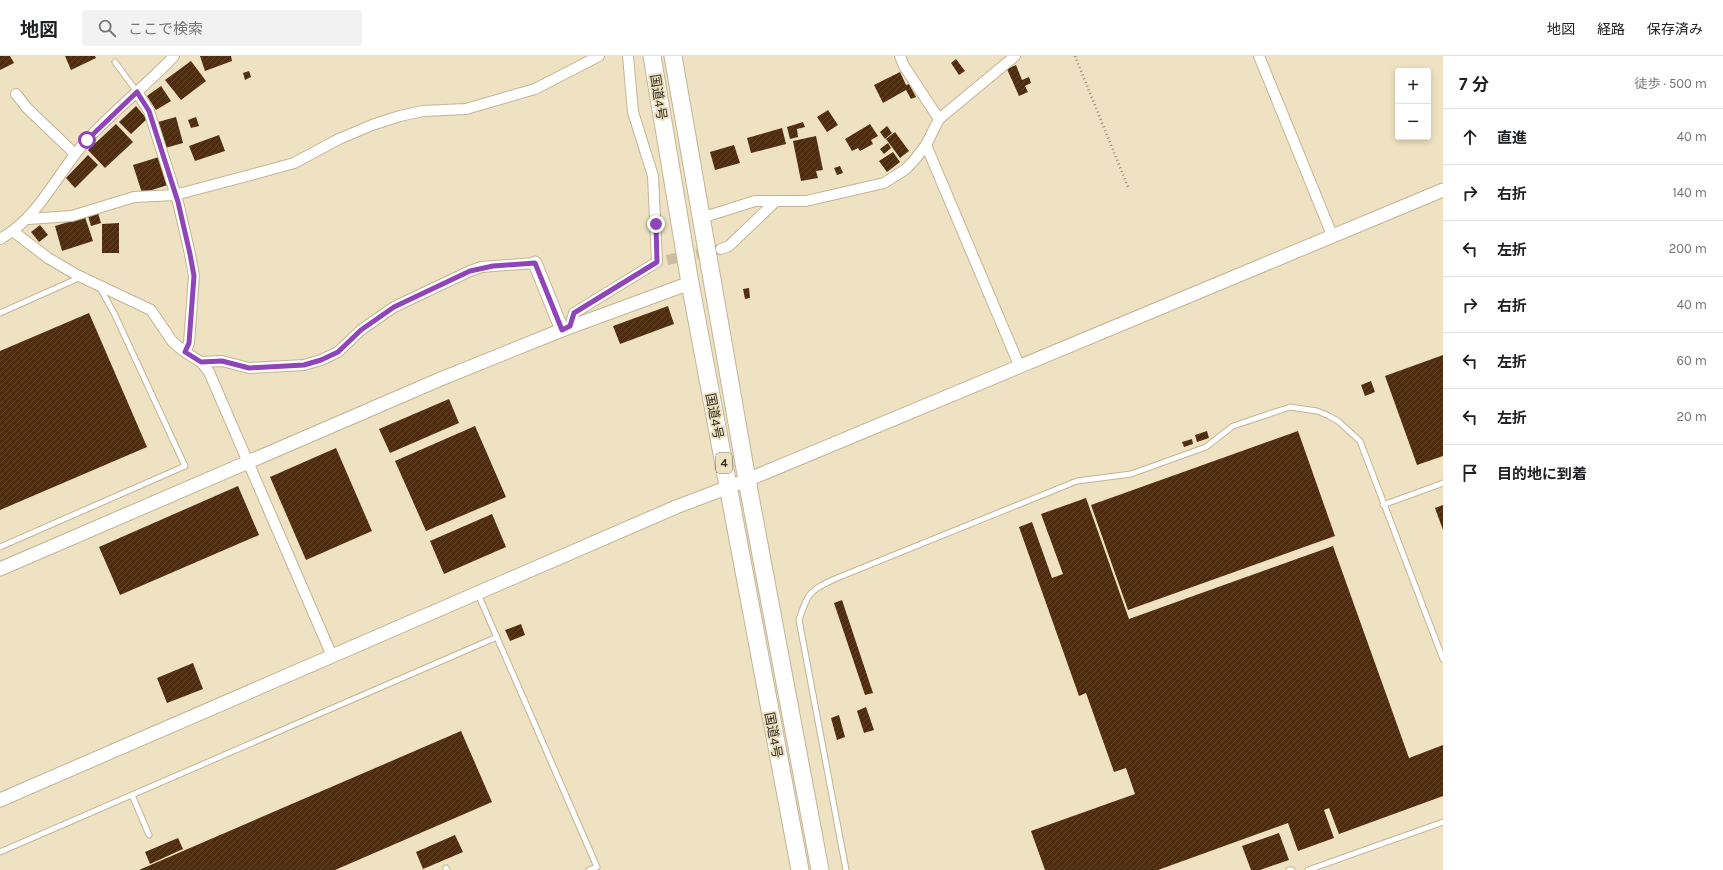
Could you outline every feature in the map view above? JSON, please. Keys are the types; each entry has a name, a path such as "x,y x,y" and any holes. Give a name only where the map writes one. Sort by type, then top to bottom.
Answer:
{"highway":[{"name":"国道4号","path":"652,56 690,283 800,870"},
{"name":"国道4号","path":"673,56 747,480 820,870"}],"street":[{"path":"0,239 14,232 28,219 75,154 87,140 174,56"},
{"path":"28,219 72,216 134,197 175,195 294,163 339,139 372,125 400,116 423,111 466,109 535,89 599,56"},
{"path":"566,328 574,313 662,261 653,176 633,112 628,56"},
{"path":"900,56 904,66 939,119"},
{"path":"701,218 755,201 806,201 884,183 906,169 926,146 939,119 1015,56"},
{"path":"1259,56 1332,235"},
{"path":"137,92 149,111 175,195 194,276 189,343 185,352"},
{"path":"16,94 26,108 75,154"},
{"path":"926,146 1019,365"},
{"path":"0,800 676,507 747,480 1019,365 1443,190"},
{"path":"721,249 728,246 775,202"},
{"path":"14,232 48,258 81,277 151,310 172,341 185,352 201,362 208,372 249,462 332,656"},
{"path":"201,362 222,361 249,368 304,365 321,360 338,352 361,330 394,307 470,271 493,266 535,263 566,328"},
{"path":"0,569 443,378 566,328 690,283"}],"lane":[{"path":"114,62 137,92"},
{"path":"0,313 81,277"},
{"path":"0,547 185,466 114,313 98,285"},
{"path":"846,870 799,620 807,598 817,587 1077,481 1131,474 1206,446 1233,426 1290,408 1317,411 1327,415 1338,421 1360,441 1383,505 1443,658"},
{"path":"1383,505 1443,483"},
{"path":"477,593 596,867 590,870"},
{"path":"0,852 496,637"},
{"path":"132,795 149,836"},
{"path":"1308,870 1443,822"}],"path":[{"path":"1075,56 1128,186"}],"building":[{"path":"0,56 10,56 14,63 0,70"},
{"path":"65,56 95,56 96,58 71,70"},
{"path":"200,56 231,56 232,61 205,71"},
{"path":"956,59 965,71 959,75 951,63"},
{"path":"191,61 206,81 181,100 165,80"},
{"path":"1016,65 1022,80 1029,77 1031,83 1025,86 1028,92 1019,96 1007,69"},
{"path":"249,71 251,77 245,80 243,73"},
{"path":"900,72 906,85 909,84 916,97 911,99 906,90 883,103 874,85"},
{"path":"161,86 171,101 156,110 147,96"},
{"path":"136,106 147,119 131,134 119,122"},
{"path":"828,110 838,125 827,132 817,117"},
{"path":"176,117 183,143 165,148 158,122"},
{"path":"196,117 199,126 191,128 188,120"},
{"path":"803,122 805,127 797,129 798,137 790,139 787,127"},
{"path":"116,124 133,142 105,168 88,150"},
{"path":"870,124 878,136 871,140 873,144 860,151 858,148 852,151 845,139"},
{"path":"887,126 892,133 885,139 880,132"},
{"path":"782,128 786,144 751,153 747,138"},
{"path":"895,132 909,151 900,158 886,139"},
{"path":"219,135 225,151 195,161 189,146"},
{"path":"816,136 823,170 816,171 818,178 801,181 793,141"},
{"path":"888,143 891,148 884,154 880,149"},
{"path":"734,145 740,163 715,170 710,152"},
{"path":"893,152 900,162 887,172 879,161"},
{"path":"88,155 98,165 75,188 66,178"},
{"path":"159,157 168,185 142,193 133,165"},
{"path":"840,166 843,173 837,175 834,168"},
{"path":"98,213 101,223 91,226 88,216"},
{"path":"85,217 93,241 62,251 55,226"},
{"path":"119,223 119,253 102,253 102,224"},
{"path":"40,225 48,235 39,242 31,232"},
{"path":"749,288 750,298 745,299 743,289"},
{"path":"668,306 674,324 620,344 613,326"},
{"path":"89,313 147,447 0,510 0,351"},
{"path":"1443,355 1443,456 1417,465 1385,376"},
{"path":"1371,381 1375,392 1365,396 1361,385"},
{"path":"449,399 459,423 390,453 379,429"},
{"path":"475,426 506,497 426,531 395,461"},
{"path":"1207,431 1209,438 1197,442 1195,435"},
{"path":"1298,431 1335,536 1128,610 1091,505"},
{"path":"1192,439 1193,444 1184,447 1182,442"},
{"path":"336,448 372,531 306,560 270,477"},
{"path":"238,486 259,535 120,595 99,547"},
{"path":"1086,498 1129,619 1333,546 1409,758 1443,745 1443,796 1339,834 1329,808 1324,810 1334,838 1298,851 1288,823 1158,870 1045,870 1031,831 1135,794 1126,768 1114,772 1086,693 1079,696 1019,527 1032,522 1052,578 1063,574 1041,514"},
{"path":"1443,505 1443,530 1435,508"},
{"path":"492,514 506,547 444,574 430,541"},
{"path":"842,600 873,693 865,695 834,603"},
{"path":"521,624 525,635 510,641 505,630"},
{"path":"193,663 203,689 167,703 157,678"},
{"path":"866,707 874,730 864,733 857,711"},
{"path":"839,715 845,737 837,740 831,718"},
{"path":"461,731 492,802 335,870 139,870"},
{"path":"1279,833 1289,860 1260,870 1251,870 1242,846"},
{"path":"455,835 463,852 423,869 416,852"},
{"path":"178,838 183,849 150,864 145,852"}],"tunnel":[{"path":"667,260 721,249"}],"route":[{"path":"87,140 137,92 149,111 178,202 194,276 189,343 185,352 201,362 222,361 249,368 304,365 321,360 338,352 361,330 394,307 481,267 535,263 562,330 570,326 574,313 657,262 656,224"}]}
